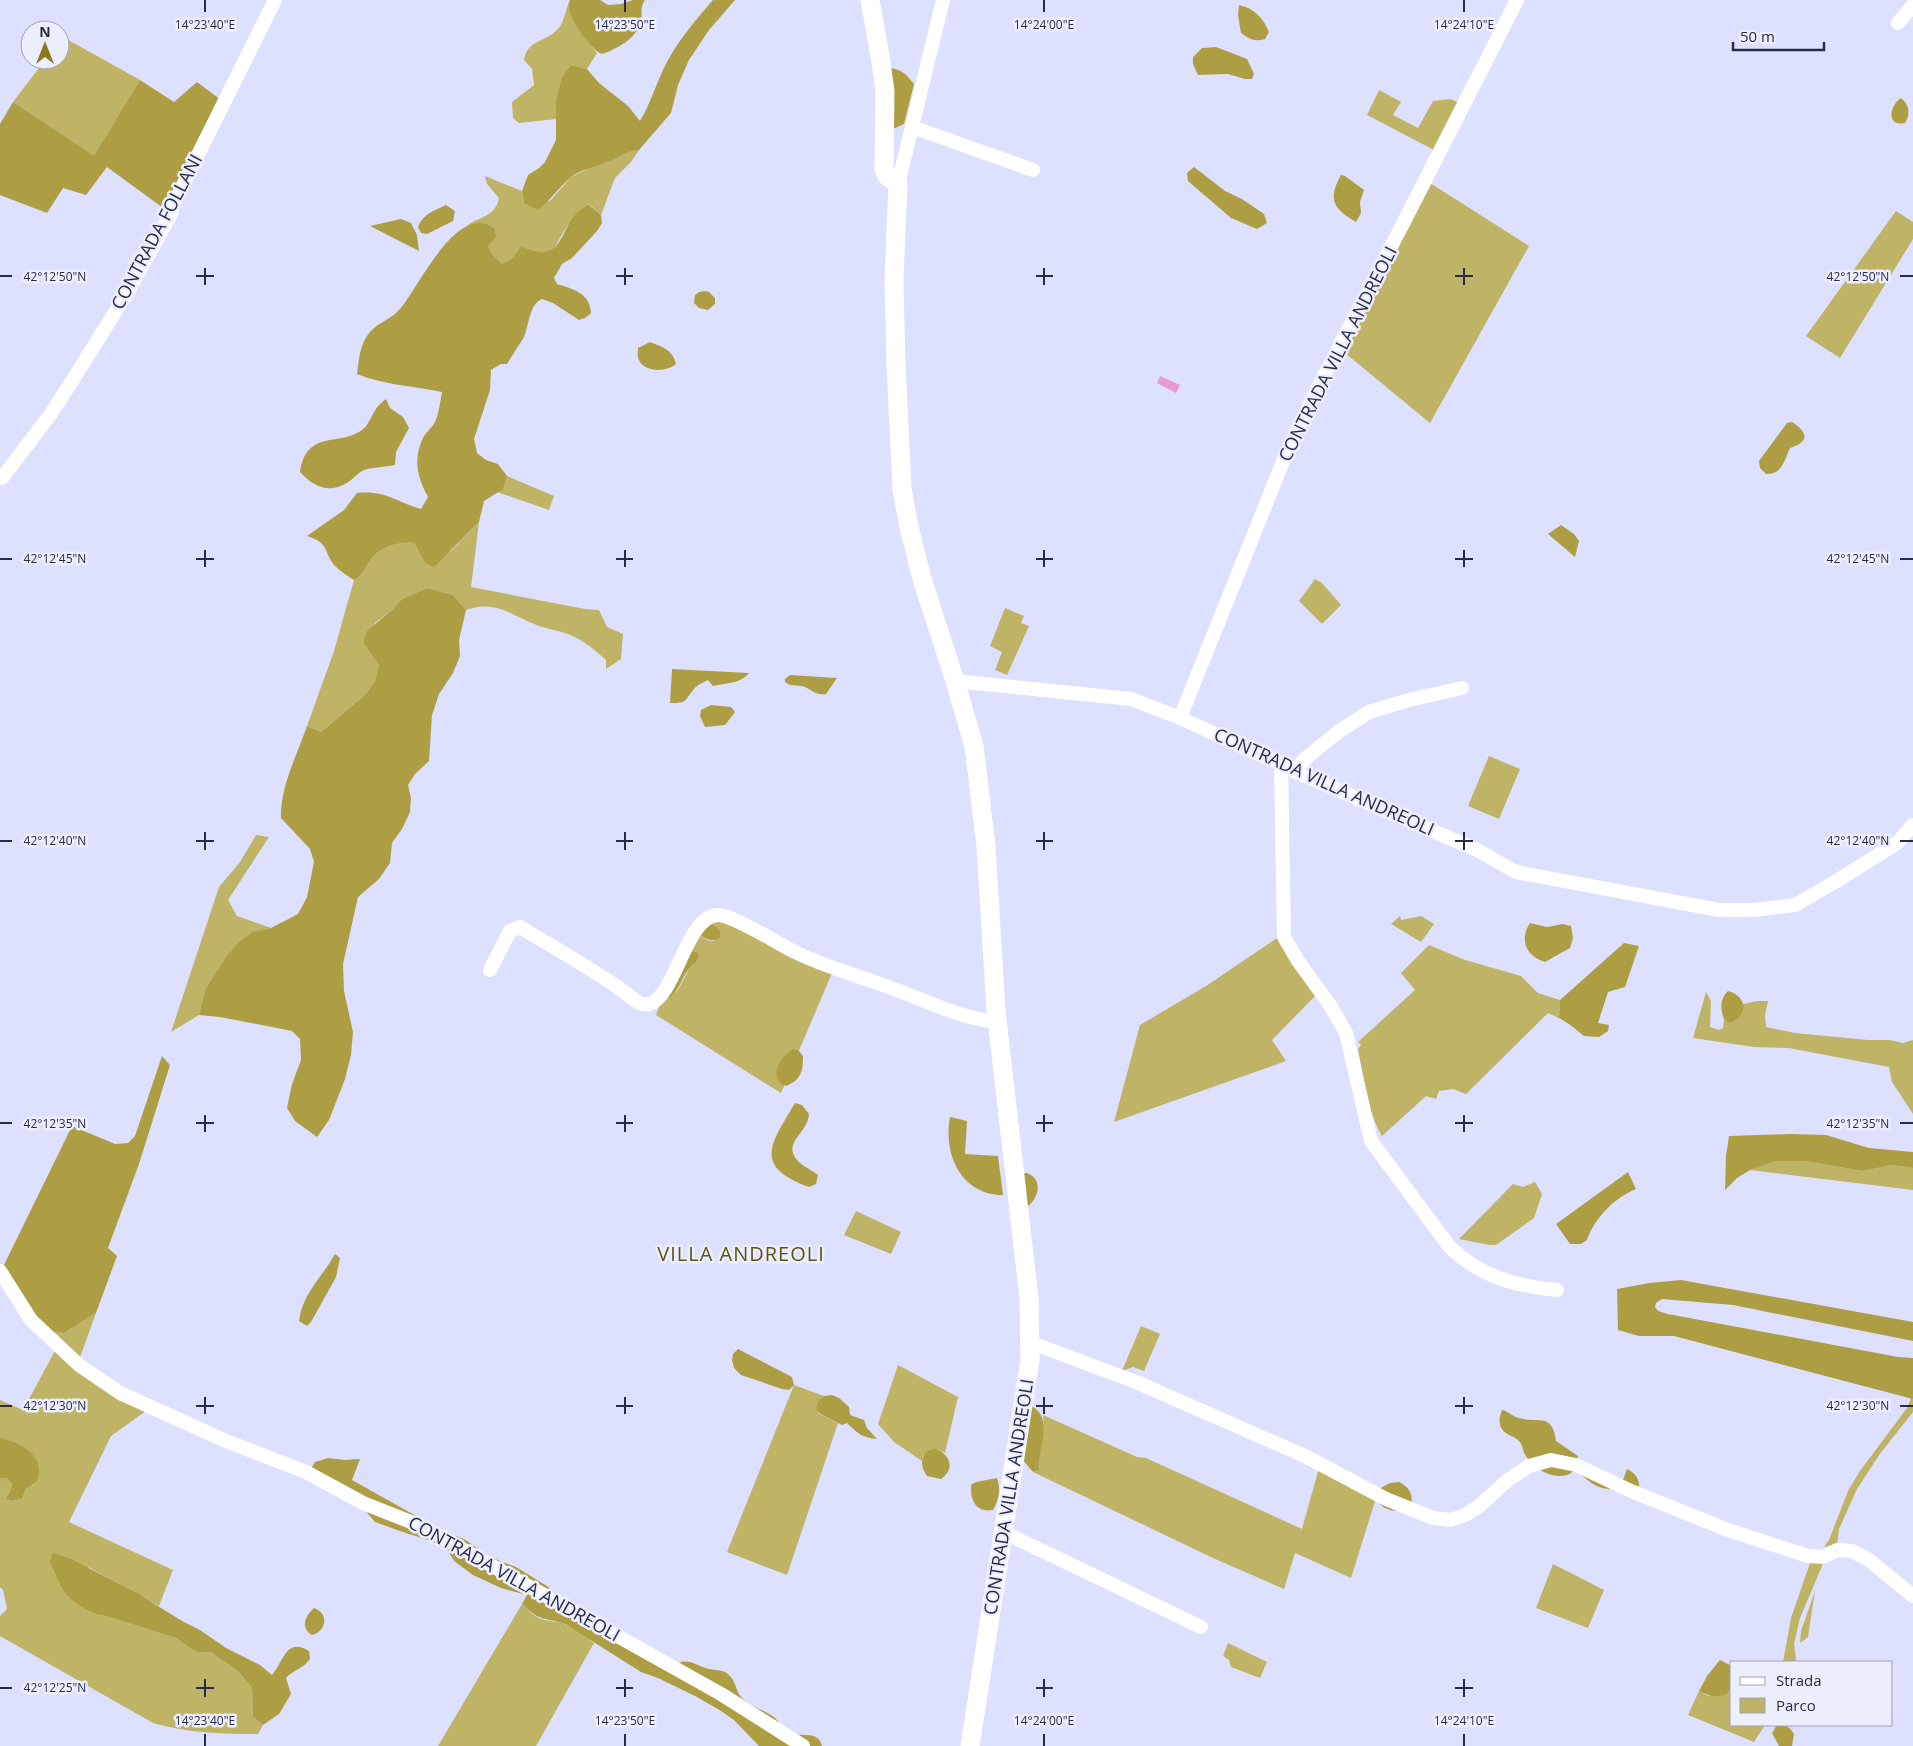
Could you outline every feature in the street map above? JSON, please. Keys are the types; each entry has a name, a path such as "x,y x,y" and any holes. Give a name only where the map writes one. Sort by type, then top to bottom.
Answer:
{"main road":[{"path":"870,0 885,91 884,170 887,176 898,184"},
{"name":"CONTRADA VILLA ANDREOLI","path":"898,184 894,289 902,489 922,579 955,681 975,755 986,846 997,1022 1029,1298 1030,1360 970,1746"}],"street":[{"name":"CONTRADA FOLLANI","path":"2,478 50,415 127,293 171,214 174,203 275,0"},
{"path":"898,184 943,0"},
{"name":"CONTRADA VILLA ANDREOLI","path":"1180,718 1284,459 1312,398 1517,0"},
{"path":"1898,23 1913,5"},
{"path":"912,126 1033,170"},
{"name":"CONTRADA VILLA ANDREOLI","path":"955,681 1131,699 1180,718 1281,764 1294,772 1477,850 1516,872 1719,910 1752,910 1794,905 1836,882 1897,843 1913,825"},
{"path":"1294,772 1305,759 1338,732 1370,712 1409,700 1462,688"},
{"path":"1281,764 1284,937 1298,961 1330,1005 1346,1034 1371,1141 1449,1246 1463,1260 1487,1274 1513,1283 1534,1288 1558,1290"},
{"path":"490,970 510,932 520,927 617,987 640,1004 650,1004 662,996 690,941 703,922 718,915 734,920 822,965 871,980 977,1020 997,1022"},
{"name":"CONTRADA VILLA ANDREOLI","path":"0,1271 31,1320 79,1365 120,1393 226,1442 306,1472 363,1503 421,1526 721,1694 803,1746"},
{"path":"1030,1342 1167,1395 1305,1456 1386,1499 1433,1518 1451,1520 1465,1515 1478,1507 1508,1480 1529,1466 1551,1460 1576,1465 1631,1491 1728,1530 1808,1556 1823,1557 1837,1550 1852,1551 1869,1560 1913,1596"},
{"path":"1003,1532 1201,1627"}],"green space":[{"path":"570,0 574,21 597,53 587,69 571,65 556,101 556,119 519,123 513,118 512,102 534,85 532,69 524,60 526,53 533,45 558,29"},
{"path":"70,41 140,80 94,157 13,102 37,70 70,70"},
{"path":"1379,90 1401,102 1393,115 1418,128 1433,101 1450,99 1460,103 1436,151 1367,115"},
{"path":"631,150 639,150 631,162 615,178 601,215 590,205 571,221 549,253 533,251 521,246 512,258 502,264 492,254 488,246 494,228 484,224 466,226 491,212 497,204 499,198 487,184 485,176 522,191 524,203 550,201 571,177"},
{"path":"1430,183 1529,246 1430,423 1345,353"},
{"path":"1896,211 1913,222 1913,239 1840,358 1806,336"},
{"path":"507,476 554,496 549,510 497,492 503,488"},
{"path":"479,522 471,587 599,610 607,627 623,634 621,659 606,669 606,660 588,645 573,636 538,626 493,607 476,607 466,610 453,595 427,588 402,599 392,610 375,623 363,643 379,665 375,681 365,695 321,732 307,726 334,651 354,580 362,574 371,559 385,548 402,543 414,543 425,563 451,551"},
{"path":"1315,579 1322,583 1341,605 1322,624 1299,601"},
{"path":"1005,608 1024,616 1021,623 1029,626 1007,675 995,670 1002,652 990,646"},
{"path":"1489,756 1520,769 1499,819 1468,806"},
{"path":"256,835 269,837 228,900 237,916 271,928 254,931 205,990 199,1015 171,1032 219,887 240,862"},
{"path":"1400,916 1401,920 1421,916 1434,924 1421,942 1391,924"},
{"path":"727,921 832,973 781,1093 656,1015 662,999 666,1000 678,990 689,969 694,964 695,951 689,948 699,935 710,941 718,939 720,936 709,923"},
{"path":"1283,934 1317,994 1272,1040 1286,1061 1114,1122 1140,1025 1206,986"},
{"path":"1429,945 1465,960 1521,976 1538,993 1560,1000 1559,1018 1548,1013 1466,1094 1453,1089 1439,1091 1436,1099 1426,1096 1382,1136 1369,1105 1358,1049 1361,1045 1358,1042 1415,990 1401,973"},
{"path":"1706,992 1711,1001 1710,1027 1719,1030 1723,1028 1724,1019 1730,1023 1741,1013 1743,1004 1768,1001 1765,1015 1766,1027 1795,1033 1868,1040 1890,1040 1903,1043 1913,1040 1913,1114 1892,1082 1889,1067 1789,1048 1754,1047 1693,1038"},
{"path":"1776,1161 1804,1161 1863,1171 1892,1165 1913,1168 1913,1190 1750,1170"},
{"path":"1535,1182 1542,1194 1534,1218 1496,1245 1459,1239 1513,1184 1523,1187"},
{"path":"856,1211 901,1232 891,1254 844,1235"},
{"path":"96,1313 79,1360 51,1332 64,1333"},
{"path":"1141,1326 1160,1334 1144,1371 1133,1367 1122,1371"},
{"path":"56,1349 146,1411 111,1436 69,1522 173,1570 159,1606 88,1567 99,1615 176,1638 198,1652 211,1652 238,1671 252,1688 253,1717 263,1725 258,1734 192,1731 153,1723 0,1636 0,1616 7,1609 3,1590 0,1587 0,1478 7,1478 12,1484 6,1497 12,1501 22,1499 26,1489 34,1485 21,1446 0,1438 0,1400 23,1410"},
{"path":"898,1365 958,1397 945,1453 935,1448 923,1456 922,1461 894,1442 878,1424"},
{"path":"794,1385 824,1396 818,1401 818,1413 838,1423 787,1575 727,1552"},
{"path":"1911,1398 1913,1399 1913,1412 1879,1455 1857,1489 1839,1529 1837,1545 1824,1547 1829,1540 1848,1491 1860,1471 1907,1408"},
{"path":"1043,1415 1137,1457 1146,1458 1302,1529 1319,1468 1376,1498 1351,1578 1295,1553 1284,1589 1213,1558 1033,1472 1039,1470"},
{"path":"1811,1560 1823,1562 1800,1618 1794,1644 1795,1661 1783,1661 1791,1618"},
{"path":"1553,1564 1604,1590 1588,1628 1536,1608"},
{"path":"1815,1591 1808,1637 1800,1643 1801,1631"},
{"path":"522,1604 538,1618 564,1624 594,1643 536,1746 438,1746"},
{"path":"1228,1643 1267,1662 1260,1678 1231,1667 1229,1660 1223,1656"},
{"path":"1730,1687 1730,1726 1764,1726 1754,1742 1688,1715 1699,1691 1708,1696"}],"shaded area":[{"path":"570,0 600,0 608,5 621,4 633,0 645,0 641,23 638,29 630,39 602,54 588,42 575,23 569,6"},
{"path":"713,0 735,0 709,30 689,60 678,85 671,113 639,150 575,174 538,210 524,203 522,191 528,175 545,162 556,140 556,101 562,78 571,65 587,69 599,83 628,106 640,121 673,51"},
{"path":"1239,5 1254,11 1261,18 1269,32 1265,39 1252,39 1241,33 1238,15"},
{"path":"1216,47 1247,59 1254,74 1252,79 1228,74 1198,75 1193,64 1193,57 1202,48"},
{"path":"886,68 902,72 914,84 904,124 891,130"},
{"path":"140,80 174,102 197,82 221,100 166,210 107,167 86,195 63,188 47,213 0,195 0,124 13,102 94,156"},
{"path":"1901,98 1906,103 1908,109 1905,123 1895,122 1891,115 1894,106"},
{"path":"1194,167 1225,191 1242,199 1264,214 1267,223 1257,229 1231,218 1188,181 1187,173"},
{"path":"1341,175 1364,190 1360,202 1361,213 1356,222 1342,213 1335,203 1334,191"},
{"path":"446,205 455,211 453,221 427,234 421,233 418,227 423,219 429,213"},
{"path":"589,205 601,215 602,223 572,258 562,264 554,278 557,284 575,290 584,296 588,301 591,313 579,320 553,303 542,299 534,306 524,337 507,364 501,364 491,370 490,390 474,439 477,453 486,460 498,464 507,476 503,489 484,501 479,522 434,567 425,563 414,543 402,543 380,551 371,559 362,574 354,580 349,577 334,565 319,541 307,536 344,510 357,493 376,493 421,509 428,497 419,475 418,453 423,438 436,419 442,392 388,383 357,374 361,351 367,335 399,310 439,251 452,237 466,227 480,223 494,228 496,237 488,246 492,254 502,264 512,258 521,246 537,252 548,251 555,247 571,220 579,211"},
{"path":"401,219 411,223 417,235 419,251 370,226"},
{"path":"705,291 715,298 715,304 708,310 699,308 694,303 695,295"},
{"path":"650,342 670,352 676,364 667,369 656,370 642,364 638,357 638,348"},
{"path":"1160,376 1180,385 1176,393 1157,383"},
{"path":"386,399 390,408 403,417 409,428 396,452 395,465 364,470 344,485 330,488 317,486 300,472 309,450 316,444 353,435 362,430 368,424 377,407"},
{"path":"1792,422 1802,430 1805,437 1801,443 1790,448 1779,470 1766,474 1760,468 1759,461 1787,423"},
{"path":"1561,525 1574,534 1579,541 1575,557 1548,534"},
{"path":"427,588 453,595 466,610 459,640 460,656 453,673 439,694 432,715 429,761 415,774 408,785 411,798 410,812 402,829 392,843 390,863 379,879 358,897 343,964 344,991 353,1032 351,1055 345,1079 329,1120 317,1137 295,1121 287,1108 292,1084 301,1060 300,1039 292,1031 220,1017 199,1015 205,990 227,956 239,942 254,931 271,928 298,914 307,897 314,862 310,849 281,818 281,806 286,783 307,726 321,732 365,695 375,681 379,665 363,643 367,631 402,599"},
{"path":"672,669 749,673 737,681 713,686 708,680 695,688 685,700 670,703"},
{"path":"790,675 837,678 826,694 822,694 801,686 787,684 785,679"},
{"path":"711,705 731,707 735,712 725,725 705,727 700,716 701,710"},
{"path":"709,923 719,930 720,937 717,939 707,939 699,935"},
{"path":"1530,923 1547,927 1563,924 1571,926 1573,938 1570,948 1545,962 1538,960 1526,947 1525,935"},
{"path":"1624,943 1639,946 1625,987 1608,992 1598,1023 1609,1025 1608,1031 1599,1037 1584,1036 1559,1018 1560,1000"},
{"path":"689,948 699,954 697,959 676,990 664,1001"},
{"path":"1728,991 1739,997 1743,1006 1743,1011 1740,1015 1730,1023 1724,1019 1721,1007 1723,997"},
{"path":"794,1049 803,1056 802,1071 795,1081 786,1086 780,1083 776,1073 780,1061"},
{"path":"162,1056 170,1065 139,1164 108,1248 117,1256 96,1313 64,1333 51,1332 32,1313 3,1267 72,1126 115,1144 128,1143 135,1136"},
{"path":"795,1103 802,1105 809,1114 808,1121 796,1138 792,1149 799,1162 818,1175 816,1184 809,1187 779,1171 773,1162 774,1142"},
{"path":"950,1117 967,1121 965,1154 998,1156 1003,1195 988,1193 976,1188 958,1170 949,1145"},
{"path":"1826,1135 1869,1148 1913,1152 1913,1168 1892,1165 1863,1171 1804,1161 1776,1161 1750,1170 1737,1178 1725,1190 1726,1156 1729,1136"},
{"path":"1628,1172 1636,1189 1620,1197 1606,1210 1595,1224 1587,1240 1581,1244 1570,1244 1556,1224"},
{"path":"1027,1173 1033,1176 1038,1185 1036,1196 1024,1209 1019,1174"},
{"path":"335,1254 340,1258 336,1277 307,1326 299,1321 304,1302"},
{"path":"1681,1280 1913,1322 1913,1341 1733,1305 1662,1299 1656,1303 1655,1307 1658,1311 1668,1314 1898,1357 1913,1358 1913,1399 1674,1336 1639,1336 1618,1330 1617,1289"},
{"path":"738,1349 792,1377 794,1385 789,1390 782,1389 741,1375 734,1368 732,1360 733,1354"},
{"path":"832,1395 839,1398 849,1407 850,1415 864,1420 867,1428 877,1439 864,1436 847,1423 842,1425 819,1413 816,1408 818,1401 824,1396"},
{"path":"1031,1406 1038,1411 1044,1426 1039,1470 1033,1472 1022,1459"},
{"path":"1502,1410 1516,1417 1547,1422 1554,1431 1556,1441 1578,1456 1577,1463 1623,1480 1627,1469 1636,1477 1639,1482 1639,1488 1610,1489 1597,1486 1575,1469 1570,1474 1561,1476 1543,1471 1527,1457 1520,1442 1501,1428 1500,1415"},
{"path":"0,1438 26,1448 38,1464 39,1474 37,1480 26,1489 22,1499 11,1501 6,1498 12,1484 7,1478 0,1478"},
{"path":"935,1448 944,1454 950,1466 946,1475 941,1479 927,1476 922,1467 922,1461 926,1452"},
{"path":"328,1458 360,1459 352,1480 443,1531 464,1539 490,1557 516,1567 547,1586 559,1596 677,1663 686,1661 725,1672 732,1678 739,1695 744,1700 774,1717 783,1729 788,1732 816,1737 820,1740 822,1746 759,1746 734,1720 721,1711 697,1697 641,1672 565,1624 533,1614 522,1604 527,1595 501,1588 473,1575 454,1561 447,1549 431,1541 375,1522 368,1514 364,1505 310,1470 315,1462"},
{"path":"997,1478 999,1494 993,1510 978,1507 973,1500 971,1485 976,1482"},
{"path":"1399,1482 1409,1490 1412,1500 1410,1509 1398,1511 1383,1507 1376,1498 1375,1491 1390,1483"},
{"path":"53,1553 69,1558 137,1593 200,1630 226,1648 260,1665 272,1675 286,1652 290,1649 301,1647 309,1651 310,1659 286,1678 291,1694 279,1714 263,1725 253,1717 252,1688 238,1671 211,1652 198,1652 176,1638 90,1612 80,1606 64,1592 50,1562"},
{"path":"314,1608 322,1614 324,1622 321,1630 312,1635 306,1629 305,1622"},
{"path":"1720,1660 1730,1665 1730,1687 1727,1694 1713,1696 1699,1691 1707,1676"},
{"path":"1776,1726 1787,1726 1794,1734 1792,1746 1779,1746 1772,1733"}],"district":[{"name":"VILLA ANDREOLI","path":"741,1254"}]}
